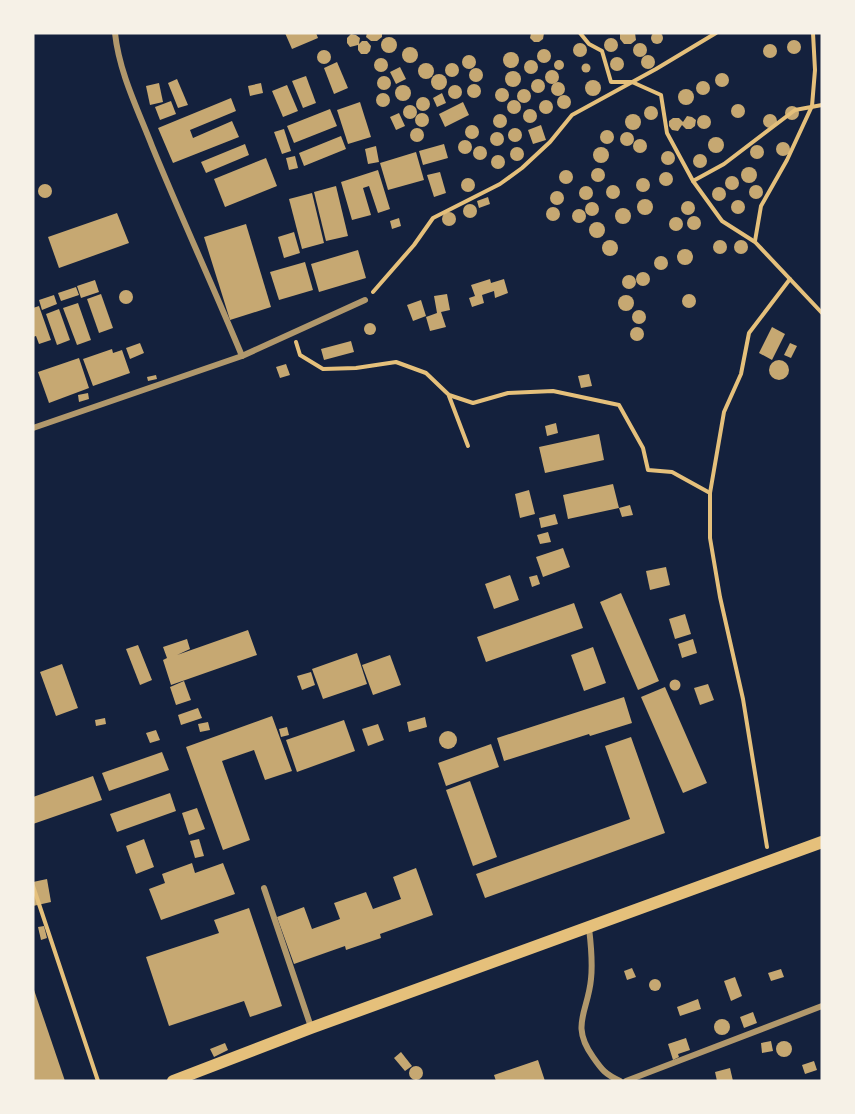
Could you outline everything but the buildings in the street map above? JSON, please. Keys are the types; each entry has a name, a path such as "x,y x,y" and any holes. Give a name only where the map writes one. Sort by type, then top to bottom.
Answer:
{"main road":[{"path":"173,1081 311,1028 822,842"}],"street":[{"path":"115,33 125,77 169,190 242,356"},
{"path":"33,428 242,356 365,300"},
{"path":"264,888 311,1028"},
{"path":"589,928 591,982 584,1008 582,1041 605,1074 620,1081"},
{"path":"626,1081 822,1006"}],"path":[{"path":"580,33 589,44 602,51 611,82 632,82 661,95 667,133 693,181 722,221 755,242 822,313"},
{"path":"365,300 414,245 433,218 500,184 522,168 550,142 572,115 716,33"},
{"path":"755,242 761,206 787,160 812,106 815,70 813,33"},
{"path":"693,181 724,164 795,110 822,105"},
{"path":"769,861 743,699 720,597 710,538 710,493 724,412 741,374 749,333 790,279"},
{"path":"294,334 300,355 323,369 357,368 396,362 426,373 449,395 473,403 508,393 553,391 619,405 643,448 648,470 672,472 710,493"},
{"path":"449,395 468,446"},
{"path":"33,886 98,1081"}]}
